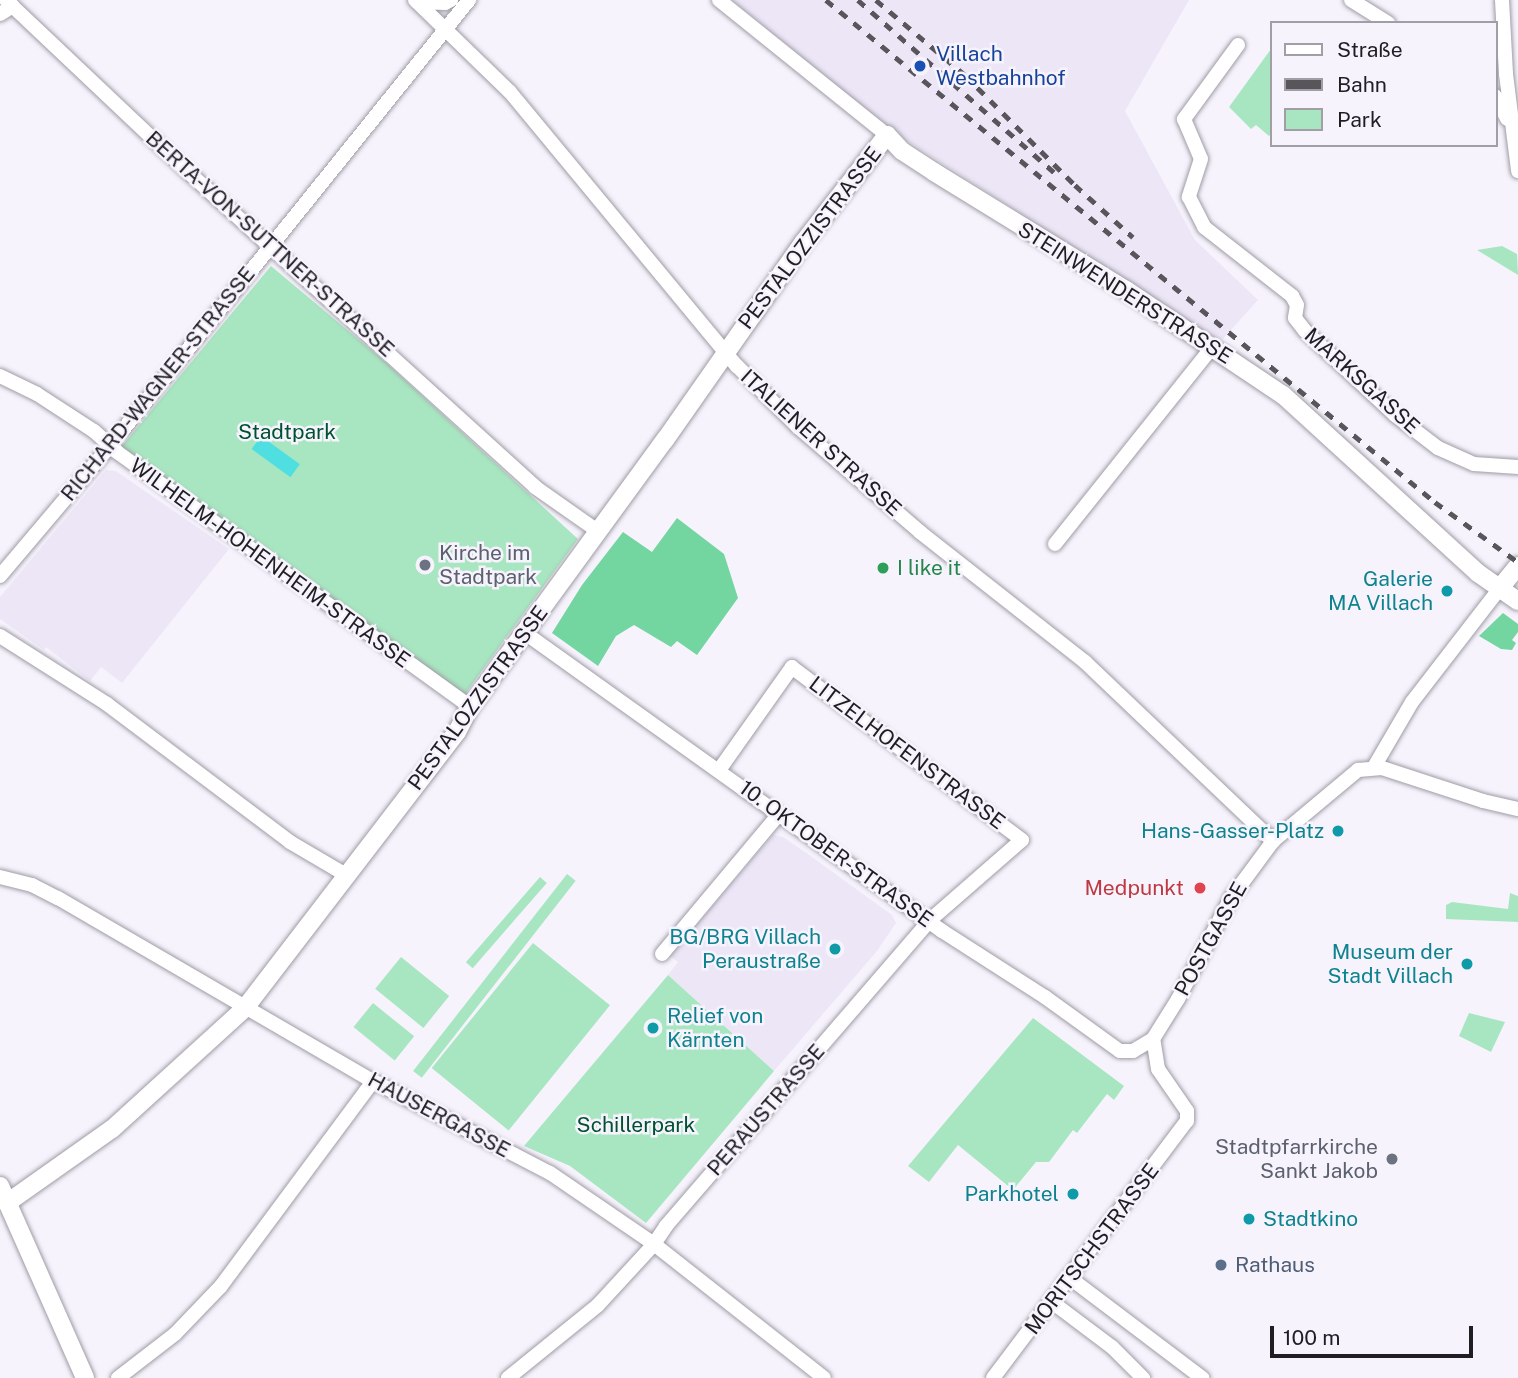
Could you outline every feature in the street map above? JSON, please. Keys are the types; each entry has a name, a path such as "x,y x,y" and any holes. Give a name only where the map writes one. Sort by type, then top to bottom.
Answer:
{"main road":[{"name":"STEINWENDERSTRASSE","path":"887,135 902,151 1126,290 1283,395 1478,573 1510,576 1518,601"},
{"name":"PESTALOZZISTRASSE","path":"4,1207 112,1129 245,1008 457,732 470,707 599,532 803,243 887,135"},
{"path":"0,1186 4,1207 85,1378"}],"street":[{"path":"416,1 445,3 451,0"},
{"path":"446,28 469,0"},
{"name":"STEINWENDERSTRASSE","path":"719,0 887,135"},
{"path":"1352,0 1385,21"},
{"path":"1502,0 1511,126 1518,171"},
{"name":"ITALIENER STRASSE","path":"416,1 510,92 725,352 798,427 920,532 1085,662 1273,841"},
{"name":"BERTA-VON-SUTTNER-STRASSE","path":"6,7 535,487 599,532"},
{"name":"RICHARD-WAGNER-STRASSE","path":"0,576 110,446 446,28"},
{"name":"MARKSGASSE","path":"1238,45 1184,119 1201,159 1189,197 1204,227 1292,296 1297,305 1295,318 1305,331 1395,415 1438,448 1474,464 1518,467"},
{"path":"1497,100 1511,126"},
{"path":"1055,544 1212,347"},
{"name":"WILHELM-HOHENHEIM-STRASSE","path":"0,376 58,407 470,707"},
{"path":"1374,767 1412,702 1510,576"},
{"name":"10. OKTOBER-STRASSE","path":"525,633 929,921 1045,997 1115,1048 1133,1051 1153,1040"},
{"path":"0,636 107,704 186,760 201,778 290,842 346,875"},
{"name":"LITZELHOFENSTRASSE","path":"719,770 792,667 1021,839"},
{"path":"1273,841 1350,775 1374,767 1483,801 1518,808"},
{"path":"662,954 779,814"},
{"name":"PERAUSTRASSE","path":"508,1378 598,1305 654,1244 666,1226 929,921 1021,839"},
{"name":"POSTGASSE","path":"1153,1040 1245,875 1273,841"},
{"name":"HAUSERGASSE","path":"0,866 373,1081 550,1173 654,1244 824,1378"},
{"name":"HAUSERGASSE","path":"0,877 32,885"},
{"name":"MORITSCHSTRASSE","path":"993,1378 1188,1118 1187,1111 1161,1075 1153,1040"},
{"path":"118,1378 175,1334 221,1286 373,1081"},
{"path":"1070,1278 1199,1377"},
{"path":"1052,1302 1112,1347 1143,1378"}],"shaded area":[{"name":"Villach Westbahnhof","path":"732,0 1189,0 1125,111 1195,240 1258,300 1221,341 892,131"},
{"path":"106,470 116,471 229,549 122,683 101,667 90,681 46,647 44,650 0,619 0,597"},
{"path":"773,835 783,837 808,854 892,915 896,923 877,951 774,1071 668,975 678,962 670,956"}],"green space":[{"path":"1270,50 1270,135 1256,125 1251,129 1229,107"},
{"path":"1502,246 1517,254 1518,275 1477,250"},
{"name":"Stadtpark","path":"271,266 382,359 578,539 460,701 117,452"},
{"path":"677,518 724,554 738,598 697,655 677,641 671,647 634,625 616,636 598,666 552,633 582,585 623,532 652,552"},
{"path":"1503,613 1518,624 1518,632 1512,640 1516,643 1512,650 1501,649 1479,636"},
{"path":"567,874 576,881 422,1078 413,1071"},
{"path":"540,877 547,883 473,968 466,962"},
{"path":"1510,893 1518,896 1518,922 1446,919 1446,905 1452,902 1508,909"},
{"path":"533,943 610,1005 509,1130 432,1068"},
{"path":"401,957 449,996 423,1028 375,989"},
{"name":"Schillerpark","path":"668,975 774,1071 646,1223 570,1166 524,1146"},
{"path":"373,1003 414,1036 395,1060 353,1027"},
{"path":"1469,1013 1505,1022 1491,1052 1459,1036"},
{"path":"1033,1018 1124,1086 1114,1100 1107,1094 1077,1133 1073,1130 1049,1162 1036,1162 1013,1190 958,1145 929,1182 908,1166"}],"water":[{"path":"261,436 300,464 290,477 252,449"}],"railway":[{"path":"826,0 1435,502 1518,562"},
{"path":"858,0 1054,172"},
{"path":"876,0 965,75 1075,185 1133,237"}],"place":[{"name":"Villach Westbahnhof","path":"920,66"},
{"name":"Kirche im Stadtpark","path":"425,565"},
{"name":"I like it","path":"883,568"},
{"name":"Galerie MA Villach","path":"1447,591"},
{"name":"Hans-Gasser-Platz","path":"1338,831"},
{"name":"Medpunkt","path":"1200,888"},
{"name":"BG/BRG Villach Peraustraße","path":"835,949"},
{"name":"Museum der Stadt Villach","path":"1467,964"},
{"name":"Relief von Kärnten","path":"653,1028"},
{"name":"Stadtpfarrkirche Sankt Jakob","path":"1392,1159"},
{"name":"Parkhotel","path":"1073,1194"},
{"name":"Stadtkino","path":"1249,1219"},
{"name":"Rathaus","path":"1221,1265"}]}
